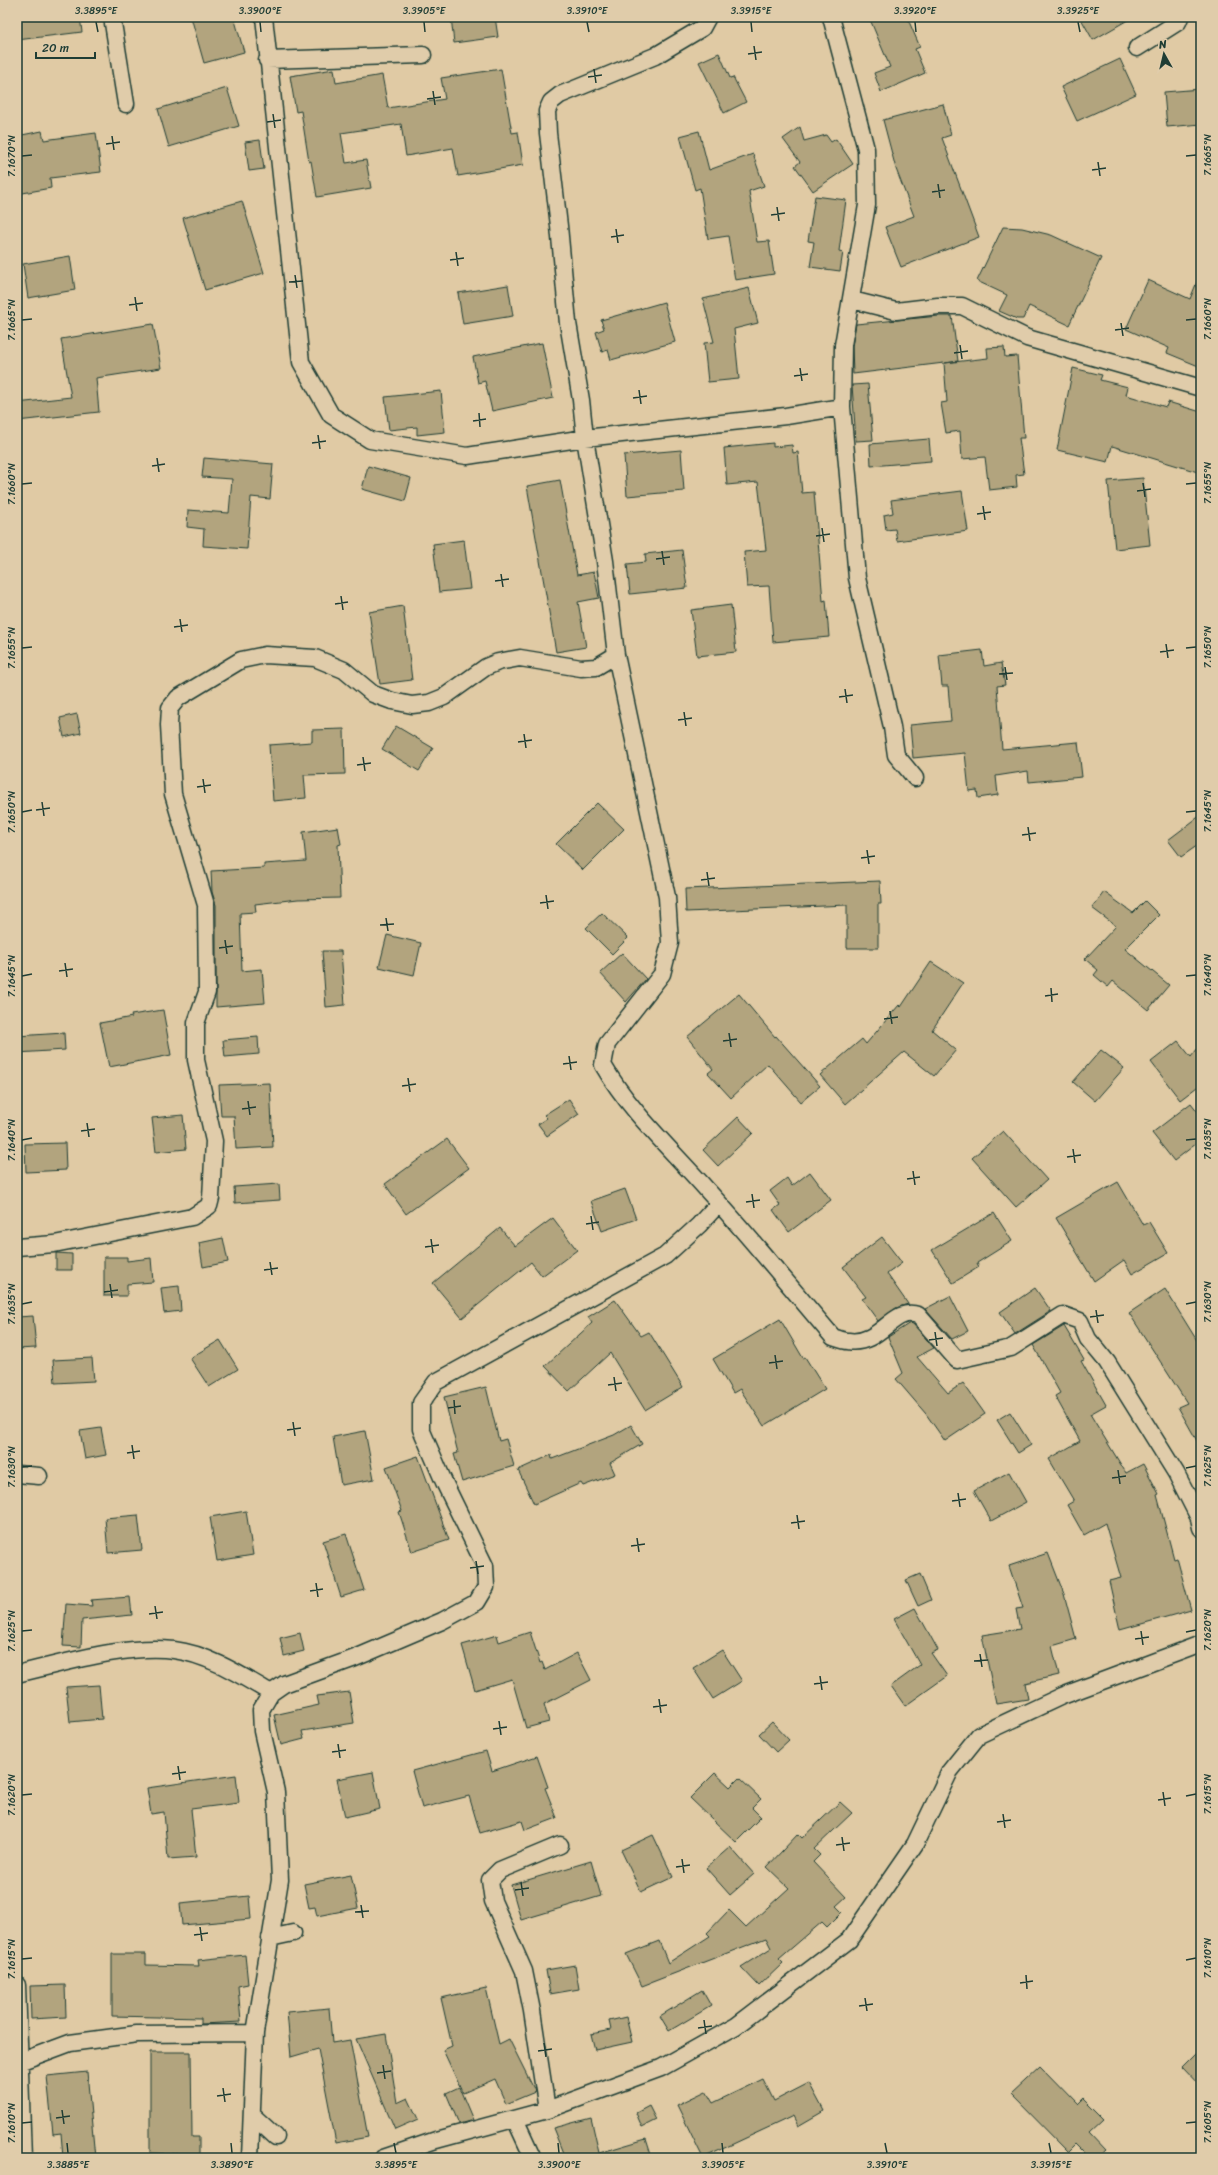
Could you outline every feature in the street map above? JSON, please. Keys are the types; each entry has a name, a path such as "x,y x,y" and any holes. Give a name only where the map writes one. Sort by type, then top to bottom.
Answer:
{"street":[{"path":"112,17 126,104"},
{"path":"264,17 267,60 301,362 331,415 370,440 467,456 586,438 786,416 842,407"},
{"path":"708,17 702,28 655,56 560,95 551,102 547,111 568,323 582,400 586,438 606,561 616,655 667,897 670,943 662,974 607,1044 603,1065 612,1081 639,1114 719,1203 833,1336 849,1342 870,1338 883,1331 896,1317 910,1312 918,1315 957,1360 1011,1348 1063,1315 1080,1321 1088,1339 1107,1362 1176,1474 1199,1518 1201,1528"},
{"path":"831,17 866,149 867,205 852,300 843,345 842,407 857,578 892,727 896,755 915,778"},
{"path":"1137,48 1178,22 1180,17"},
{"path":"267,60 423,55"},
{"path":"852,300 896,311 938,306 962,306 1027,338 1201,388"},
{"path":"17,1247 54,1244 192,1218 208,1206 211,1198 214,1141 196,1060 196,1023 207,992 206,905 173,794 169,725 170,708 178,698 241,660 265,655 314,658 344,670 373,694 392,701 412,705 429,703 444,698 486,667 498,662 520,658 580,668 596,667 616,655"},
{"path":"250,2158 255,2033 280,1880 276,1792 262,1731 261,1710 271,1693 284,1684 355,1658 442,1621 477,1602 486,1587 485,1566 444,1482 421,1429 421,1402 436,1382 665,1256 699,1225 719,1203"},
{"path":"17,1474 39,1476"},
{"path":"383,2158 436,2140 547,2110 661,2068 736,2026 849,1940 915,1844 950,1770 979,1735 1062,1696 1201,1644"},
{"path":"17,1674 133,1649 174,1650 233,1671 271,1693"},
{"path":"547,2110 532,2011 524,1971 493,1901 490,1880 500,1870 560,1845"},
{"path":"270,1938 293,1933"},
{"path":"17,1985 23,2158"},
{"path":"19,2062 70,2043 137,2034 255,2033"},
{"path":"252,2116 276,2137"},
{"path":"515,2119 533,2158"}],"building":[{"path":"17,17 80,17 82,32 17,40"},
{"path":"191,17 234,17 244,52 204,63"},
{"path":"451,17 495,17 498,37 454,43"},
{"path":"869,17 907,17 920,47 915,49 925,73 881,92 874,73 890,67"},
{"path":"1080,17 1133,17 1093,40"},
{"path":"719,53 730,78 733,77 746,102 724,113 699,62"},
{"path":"1120,59 1136,94 1077,121 1061,87"},
{"path":"334,69 336,83 382,75 388,108 445,99 441,78 501,69 512,133 518,132 523,165 458,176 453,148 406,156 401,124 341,133 346,163 366,160 371,188 317,197 311,161 309,162 301,111 296,112 290,76"},
{"path":"227,88 239,126 169,147 158,109"},
{"path":"1201,89 1201,124 1167,127 1164,92"},
{"path":"943,104 951,135 942,138 979,237 901,267 885,227 914,216 896,169 883,120"},
{"path":"800,127 804,141 826,135 831,142 836,139 853,164 813,191 795,166 800,162 783,139"},
{"path":"42,131 44,140 96,133 101,172 50,178 51,188 17,194 17,136"},
{"path":"699,131 709,170 753,154 764,186 749,191 757,242 769,241 774,274 735,280 728,236 708,239 700,188 695,190 680,136"},
{"path":"260,140 264,169 249,171 245,142"},
{"path":"815,196 846,200 839,251 843,252 840,271 810,267 814,242 808,241"},
{"path":"242,201 264,273 205,290 183,218"},
{"path":"1003,227 1022,228 1051,235 1101,258 1069,325 1029,306 1023,319 1017,319 999,311 1007,295 977,281"},
{"path":"70,256 75,290 28,298 23,264"},
{"path":"1201,272 1201,367 1167,353 1169,348 1126,329 1148,280 1190,299"},
{"path":"508,285 513,316 463,324 458,293"},
{"path":"749,288 758,323 734,329 739,379 708,382 704,343 714,342 703,299"},
{"path":"664,302 675,342 611,360 608,350 602,352 596,332 604,329 601,320"},
{"path":"952,316 958,361 945,363 988,358 987,348 1004,347 1005,357 1017,356 1024,438 1019,438 1024,474 1016,475 1017,487 989,490 985,457 962,459 960,431 946,433 941,403 947,402 944,363 853,374 852,346 856,324"},
{"path":"153,324 161,368 96,378 99,412 17,421 17,403 71,397 61,339"},
{"path":"542,343 553,398 492,411 485,381 478,383 473,357"},
{"path":"1073,368 1102,375 1100,380 1128,387 1126,395 1166,407 1168,402 1201,412 1201,473 1112,446 1108,462 1057,450"},
{"path":"868,384 873,440 856,441 852,385"},
{"path":"441,391 445,432 417,435 417,427 389,430 385,397"},
{"path":"929,439 931,461 871,466 870,444"},
{"path":"773,443 773,447 792,445 793,453 798,452 802,493 814,492 823,601 826,600 829,637 773,642 769,586 747,587 744,552 766,550 758,482 727,485 724,448"},
{"path":"681,450 684,491 627,496 624,455"},
{"path":"204,458 273,464 270,499 251,497 247,549 203,546 204,529 187,527 188,510 229,513 232,479 202,477"},
{"path":"368,466 411,478 405,501 362,489"},
{"path":"1143,478 1150,545 1115,549 1108,481"},
{"path":"560,480 577,575 594,572 599,598 578,602 586,647 556,652 527,486"},
{"path":"962,491 968,531 897,541 895,529 886,530 884,515 893,513 891,500"},
{"path":"464,540 470,589 439,592 433,544"},
{"path":"682,550 687,588 630,594 627,564 646,562 645,554"},
{"path":"731,605 736,652 697,656 691,610"},
{"path":"403,606 412,680 380,684 369,612"},
{"path":"982,650 984,666 1001,663 1005,685 997,686 1002,749 1078,742 1082,777 1029,782 1028,771 996,776 998,795 978,798 977,790 969,791 965,753 913,758 910,725 951,721 948,686 942,686 939,655"},
{"path":"77,714 81,733 64,737 60,718"},
{"path":"396,726 433,748 419,771 382,749"},
{"path":"344,729 345,774 304,775 306,798 273,801 269,745 312,742 312,730"},
{"path":"597,803 624,829 583,870 556,844"},
{"path":"1201,815 1201,843 1181,857 1168,840"},
{"path":"338,827 341,844 338,845 340,898 298,899 255,904 256,912 240,913 242,971 262,969 265,1003 216,1007 216,905 212,892 211,871 264,868 264,864 306,861 303,832"},
{"path":"880,881 881,904 878,904 878,948 847,948 847,905 686,912 685,889"},
{"path":"1104,892 1133,913 1145,901 1159,915 1125,949 1169,985 1148,1010 1113,981 1108,987 1094,975 1098,970 1085,959 1116,926 1092,908"},
{"path":"602,913 628,938 612,954 586,928"},
{"path":"387,935 421,943 414,975 379,967"},
{"path":"322,951 341,951 345,1005 326,1007"},
{"path":"622,953 646,979 626,1002 600,973"},
{"path":"931,962 963,983 932,1030 956,1050 934,1076 904,1052 845,1104 820,1075 862,1039 866,1044 899,1005 901,1007"},
{"path":"739,994 775,1037 776,1036 820,1086 801,1102 768,1064 731,1098 708,1073 713,1069 687,1037"},
{"path":"163,1010 171,1055 109,1067 100,1023 132,1017 131,1015"},
{"path":"64,1033 65,1050 17,1053 17,1036"},
{"path":"258,1037 259,1054 225,1057 223,1040"},
{"path":"1178,1041 1191,1057 1201,1044 1201,1084 1180,1100 1151,1062"},
{"path":"1101,1050 1124,1068 1095,1101 1073,1082"},
{"path":"270,1083 273,1147 236,1149 234,1116 221,1116 219,1085"},
{"path":"569,1099 579,1114 547,1136 538,1124 547,1118 544,1115"},
{"path":"1191,1103 1201,1116 1201,1140 1174,1161 1152,1133"},
{"path":"183,1115 186,1149 156,1152 152,1118"},
{"path":"738,1117 753,1133 718,1166 703,1150"},
{"path":"1003,1131 1047,1180 1016,1207 972,1158"},
{"path":"447,1139 469,1168 406,1214 385,1184"},
{"path":"65,1143 66,1170 26,1172 25,1144"},
{"path":"810,1172 831,1200 789,1232 773,1210 780,1205 770,1191 787,1178 792,1186"},
{"path":"1118,1182 1143,1225 1149,1222 1168,1253 1132,1274 1124,1260 1094,1281 1056,1218"},
{"path":"279,1184 280,1200 235,1203 234,1187"},
{"path":"625,1189 636,1219 602,1231 591,1201"},
{"path":"994,1213 1012,1241 977,1263 979,1267 953,1283 932,1250"},
{"path":"553,1218 577,1250 542,1276 531,1262 462,1318 433,1283 500,1228 515,1246"},
{"path":"882,1237 902,1263 887,1274 908,1304 896,1308 878,1321 862,1299 866,1297 843,1267"},
{"path":"223,1238 228,1262 203,1267 199,1243"},
{"path":"56,1253 72,1254 72,1270 56,1270"},
{"path":"104,1257 127,1257 127,1261 151,1258 153,1282 127,1284 127,1296 104,1296"},
{"path":"179,1286 181,1311 164,1313 161,1288"},
{"path":"1035,1288 1051,1311 1015,1334 1000,1312"},
{"path":"1165,1289 1201,1347 1201,1448 1178,1407 1187,1403 1129,1313"},
{"path":"950,1296 968,1331 952,1339 925,1309"},
{"path":"615,1300 641,1336 649,1332 683,1387 645,1410 610,1353 569,1391 545,1366 592,1323 588,1317"},
{"path":"33,1316 36,1348 17,1349 17,1317"},
{"path":"780,1319 803,1358 805,1357 825,1389 764,1426 740,1389 733,1393 713,1359"},
{"path":"910,1323 913,1324 934,1348 917,1357 948,1393 963,1383 985,1414 945,1441 926,1414 896,1379 903,1373 888,1337"},
{"path":"1064,1326 1084,1360 1081,1361 1106,1405 1090,1414 1126,1473 1143,1464 1159,1494 1157,1495 1174,1559 1177,1558 1191,1610 1120,1630 1109,1581 1121,1578 1105,1523 1084,1535 1067,1505 1074,1501 1049,1459 1080,1441 1055,1396 1060,1393 1033,1345"},
{"path":"220,1340 238,1369 209,1387 190,1358"},
{"path":"92,1358 94,1381 55,1383 53,1360"},
{"path":"486,1387 499,1441 506,1439 514,1466 462,1482 454,1454 458,1453 444,1397"},
{"path":"1010,1412 1031,1445 1018,1453 997,1420"},
{"path":"631,1425 642,1444 610,1463 615,1474 583,1486 581,1483 534,1504 518,1470 551,1455 552,1459 614,1435"},
{"path":"101,1428 106,1455 85,1459 80,1431"},
{"path":"365,1431 374,1479 341,1485 333,1437"},
{"path":"418,1456 449,1540 412,1552 399,1512 402,1511 386,1467"},
{"path":"1009,1472 1026,1502 991,1521 974,1491"},
{"path":"246,1511 253,1555 217,1561 210,1517"},
{"path":"138,1515 142,1550 108,1553 105,1518"},
{"path":"346,1534 364,1590 341,1597 323,1541"},
{"path":"1048,1553 1064,1594 1076,1639 1052,1646 1059,1675 1025,1683 1028,1699 996,1704 982,1635 1020,1629 1016,1609 1023,1608 1009,1566"},
{"path":"920,1574 931,1600 918,1606 906,1580"},
{"path":"130,1597 132,1615 82,1620 81,1647 63,1646 66,1604 92,1606 91,1600"},
{"path":"915,1608 938,1650 931,1653 947,1676 905,1706 891,1686 920,1665 894,1619"},
{"path":"530,1632 540,1663 542,1662 545,1670 577,1653 591,1680 544,1704 549,1722 526,1728 512,1679 475,1690 462,1645 497,1635 499,1642"},
{"path":"300,1633 304,1651 284,1656 280,1638"},
{"path":"722,1650 742,1681 713,1699 693,1668"},
{"path":"99,1685 102,1719 70,1722 66,1687"},
{"path":"349,1692 354,1723 302,1731 304,1739 281,1745 274,1715 319,1705 317,1696"},
{"path":"772,1722 789,1740 776,1752 759,1734"},
{"path":"486,1751 492,1771 537,1756 548,1787 545,1788 557,1818 525,1830 522,1821 480,1833 469,1796 422,1808 412,1771"},
{"path":"373,1772 380,1809 345,1817 337,1779"},
{"path":"715,1773 730,1787 739,1778 761,1799 752,1808 761,1817 736,1842 690,1798"},
{"path":"236,1775 239,1803 191,1809 196,1857 168,1859 164,1812 151,1814 147,1788"},
{"path":"840,1802 852,1813 814,1849 820,1855 813,1862 846,1897 836,1906 842,1912 827,1927 822,1922 779,1959 783,1963 759,1986 741,1967 771,1948 766,1938 642,1986 626,1954 659,1941 668,1963 710,1936 707,1933 729,1910 746,1927 789,1888 767,1867 798,1834 802,1838"},
{"path":"653,1835 673,1877 641,1892 621,1850"},
{"path":"730,1847 754,1874 730,1895 706,1868"},
{"path":"591,1861 601,1896 521,1920 511,1885"},
{"path":"351,1875 358,1908 317,1916 315,1907 309,1908 304,1884"},
{"path":"249,1896 251,1919 182,1925 180,1903"},
{"path":"112,1954 146,1954 146,1965 199,1966 198,1960 245,1955 248,1984 238,1986 241,2022 201,2024 201,2018 112,2016"},
{"path":"575,1965 579,1989 550,1994 546,1970"},
{"path":"65,1985 66,2017 31,2019 30,1986"},
{"path":"486,1988 499,2044 509,2039 535,2092 506,2104 495,2079 463,2093 443,2050 452,2046 441,1998"},
{"path":"702,1990 711,2006 669,2031 660,2016"},
{"path":"329,2008 332,2043 350,2040 368,2137 336,2143 318,2049 291,2057 287,2012"},
{"path":"626,2017 632,2042 595,2050 591,2034 611,2030 609,2021"},
{"path":"386,2034 397,2103 408,2098 418,2119 395,2129 356,2039"},
{"path":"1201,2046 1201,2087 1181,2066"},
{"path":"150,2052 191,2052 192,2137 199,2137 199,2155 150,2153"},
{"path":"1041,2066 1078,2104 1084,2098 1104,2118 1089,2132 1105,2149 1095,2158 1088,2158 1075,2145 1068,2152 1011,2094"},
{"path":"87,2072 95,2158 63,2158 61,2133 53,2134 47,2076"},
{"path":"763,2079 774,2101 809,2083 824,2111 798,2126 793,2116 703,2158 677,2105 706,2091 713,2103"},
{"path":"459,2087 473,2120 459,2124 446,2093"},
{"path":"649,2106 656,2120 642,2127 636,2113"},
{"path":"591,2118 599,2153 646,2139 652,2158 565,2158 553,2128"}]}
